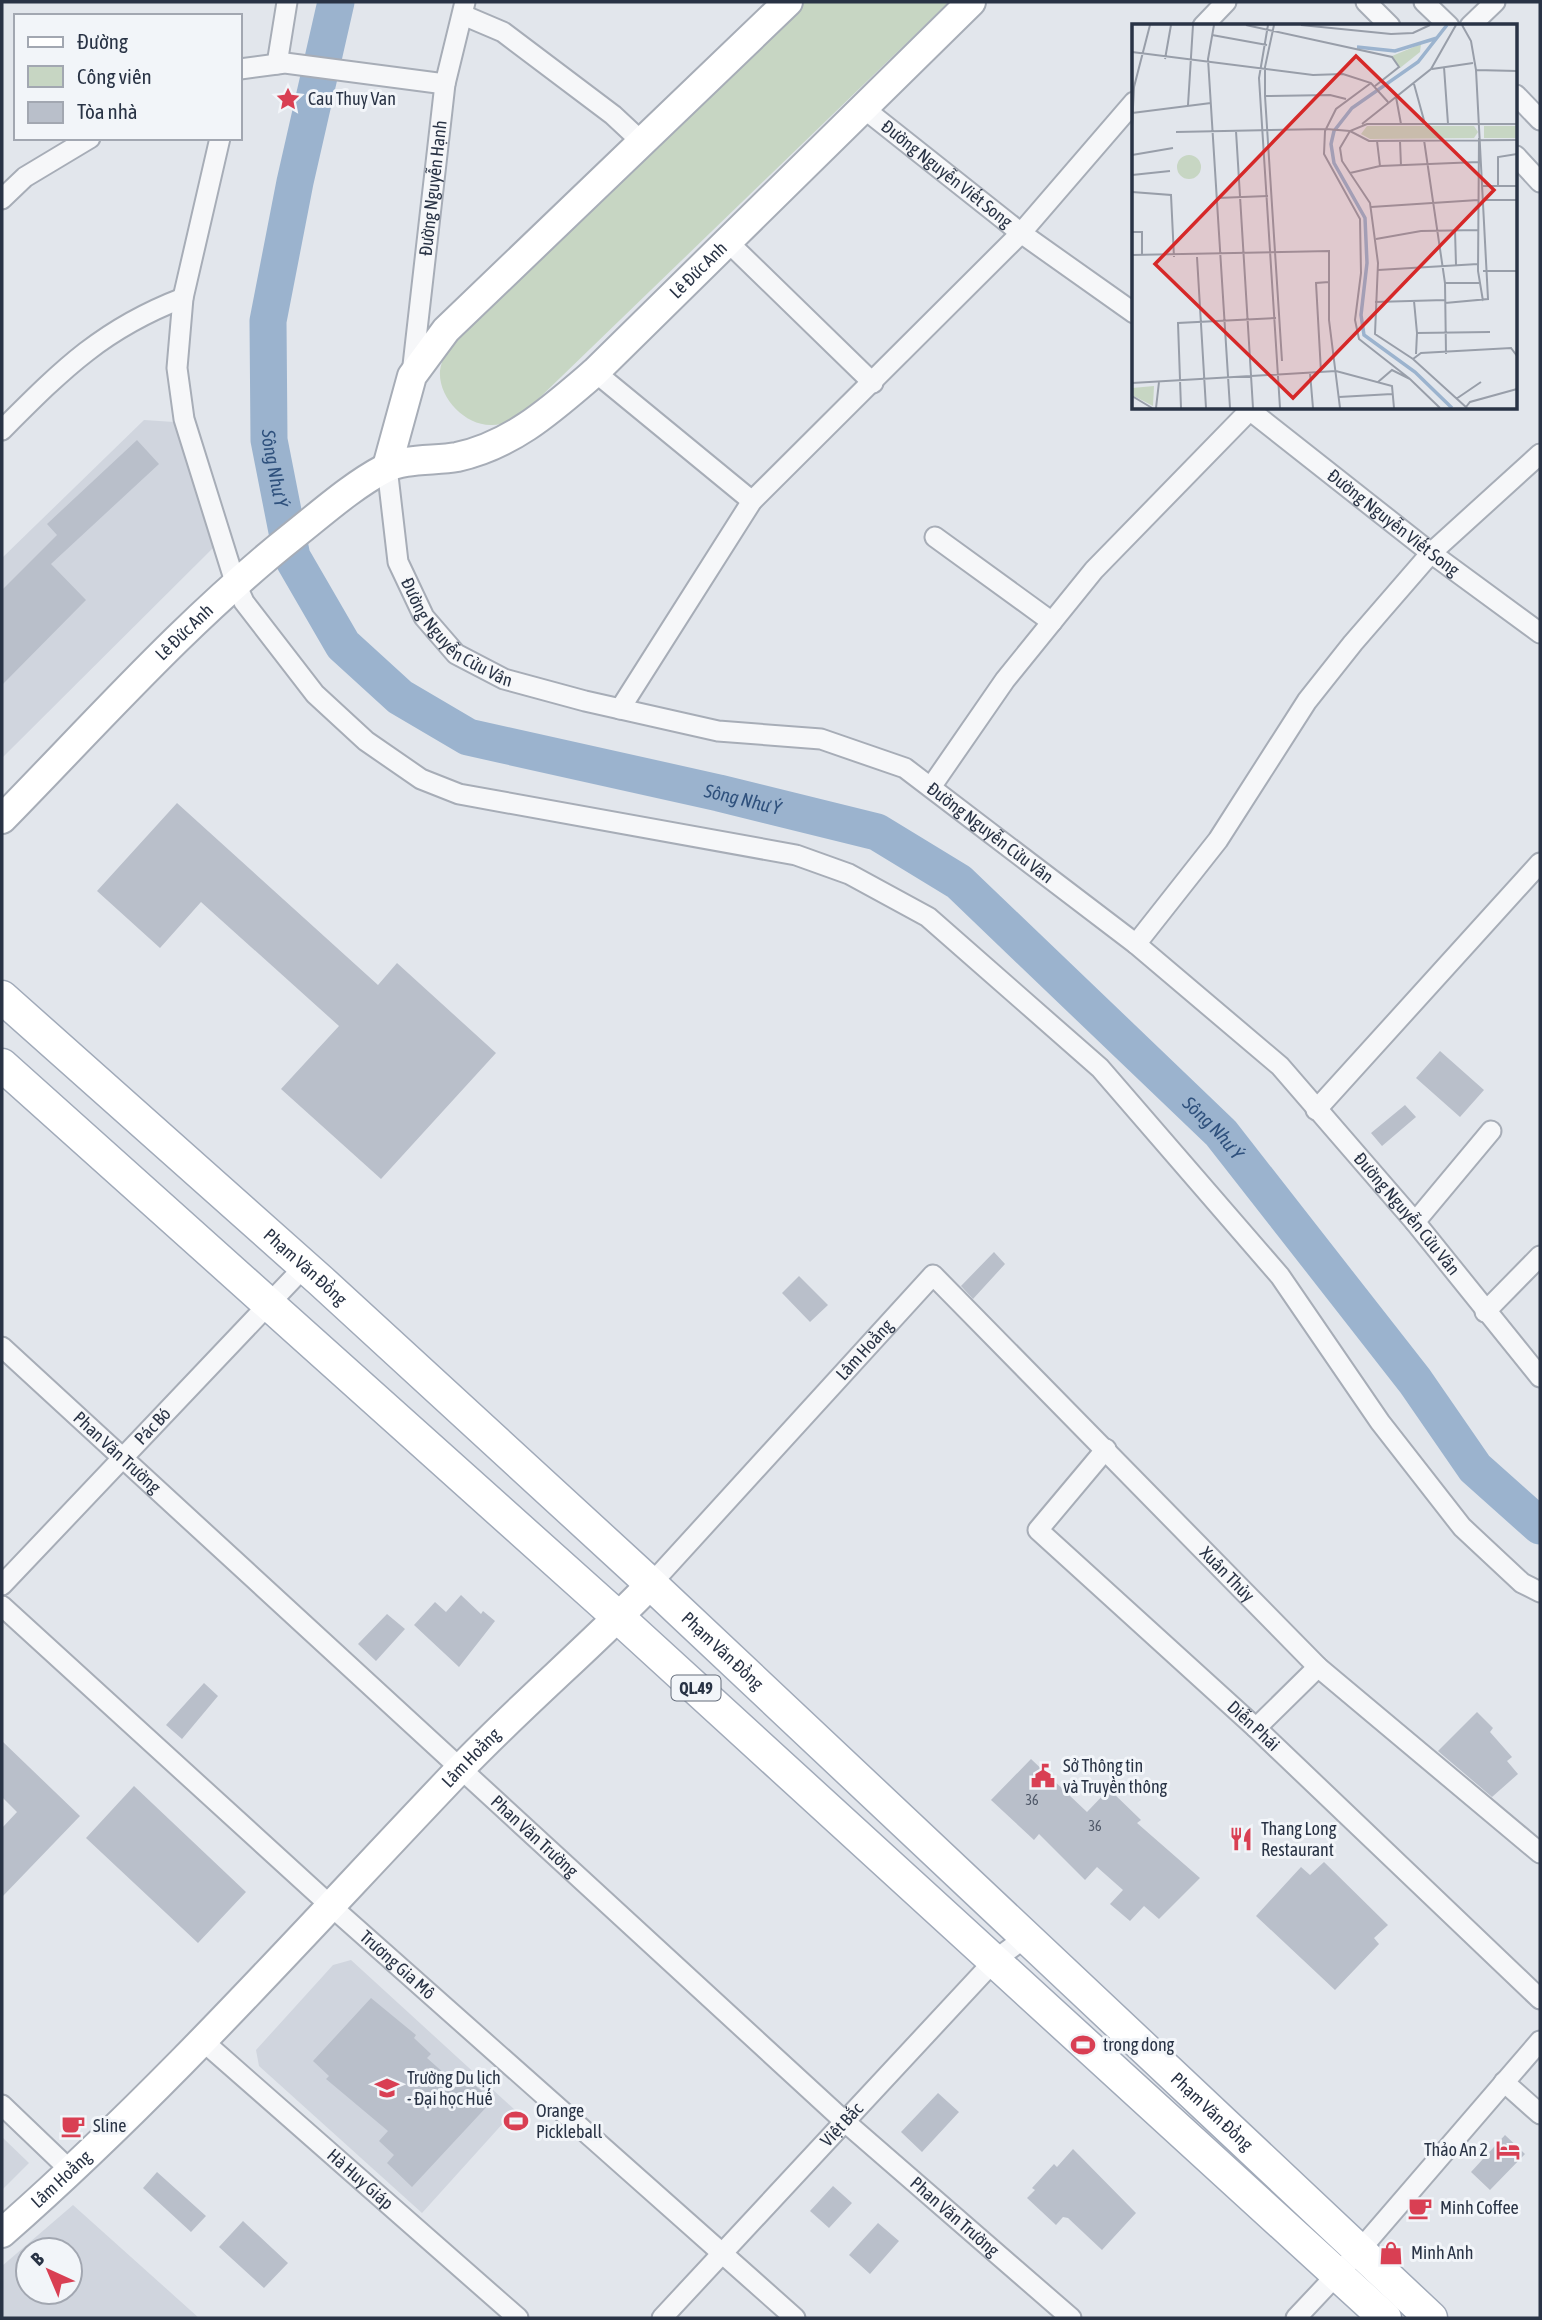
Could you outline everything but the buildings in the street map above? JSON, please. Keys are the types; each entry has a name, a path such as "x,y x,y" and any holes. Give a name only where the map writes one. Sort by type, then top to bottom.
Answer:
{"main road":[{"name":"Phạm Văn Đồng","path":"2,997 304,1267 651,1584 1431,2318"},
{"name":"Phạm Văn Đồng","path":"2,1065 619,1618 1385,2318"}],"street":[{"path":"281,63 287,2"},
{"name":"Lê Đức Anh","path":"2,819 246,574 347,494 387,467 457,457 491,447 516,435 550,411 595,372 971,2"},
{"path":"1205,24 1226,2"},
{"path":"1366,2 1388,24"},
{"path":"1424,2 1447,24"},
{"path":"1472,24 1495,2"},
{"path":"387,467 412,376 446,330 642,142 778,5"},
{"path":"464,8 503,32 613,115 642,142"},
{"name":"Đường Nguyễn Hạnh","path":"412,376 445,84 464,8"},
{"path":"242,69 281,63 445,84"},
{"path":"1518,97 1540,118"},
{"path":"620,709 752,501 1021,233 1132,104"},
{"name":"Đường Nguyễn Viết Song","path":"862,107 1021,233 1132,312"},
{"path":"2,199 25,177 87,140"},
{"path":"220,140 183,298 177,368 184,419 246,574 250,611 316,694 366,741 421,779 489,801 796,855 849,874 928,917 1100,1068 1280,1276 1380,1422 1462,1527 1522,1583 1540,1592"},
{"path":"1518,158 1540,182"},
{"path":"728,242 873,383"},
{"path":"2,430 67,365 93,344 144,313 183,298"},
{"path":"595,372 752,501"},
{"path":"931,787 1005,680 1094,570 1248,410"},
{"name":"Đường Nguyễn Viết Song","path":"1252,410 1431,554 1540,633"},
{"path":"1136,944 1217,840 1307,701 1431,554 1540,454"},
{"name":"Đường Nguyễn Cửu Vân","path":"387,467 398,562 424,617 456,654 504,679 620,709 718,731 821,739 905,768 1136,944 1280,1066 1415,1222 1540,1377"},
{"path":"935,537 1052,622"},
{"path":"1316,1110 1540,863"},
{"path":"1415,1222 1490,1131"},
{"path":"1485,1312 1540,1256"},
{"name":"Pác Bó","path":"2,1585 304,1267"},
{"name":"Lâm Hoằng","path":"2,2234 72,2172 204,2042 459,1769 619,1618 933,1275"},
{"name":"Xuân Thủy","path":"933,1275 1318,1667 1540,1853"},
{"name":"Phan Văn Trường","path":"2,1348 843,2120 1071,2318"},
{"name":"Diễn Phái","path":"1106,1449 1038,1530 1256,1728 1540,1999"},
{"name":"Trương Gia Mô","path":"2,1606 332,1907 723,2251 795,2318"},
{"path":"1256,1728 1318,1667"},
{"name":"Việt Bắc","path":"662,2318 843,2120 995,1960 1026,1937"},
{"path":"1296,2318 1359,2252 1540,2041"},
{"name":"Hà Huy Giáp","path":"204,2042 518,2318"},
{"path":"1504,2082 1540,2114"},
{"path":"2,2105 72,2172"}],"shaded area":[{"path":"144,420 174,422 214,547 2,758 2,558"},
{"name":"Trường Du lịch - Đại học Huế","path":"351,1960 515,2110 422,2213 259,2066 256,2050 333,1965"},
{"path":"2,2137 29,2163 2,2190"},
{"path":"73,2205 199,2318 2,2318 2,2266 14,2256 14,2306 84,2306 84,2236 37,2236"}],"green space":[{"path":"803,2 949,2 531,406 498,425 482,424 463,415 448,400 441,381 442,363 454,341"}],"waterway":[{"name":"Sông Như Ý","path":"336,2 295,182 268,321 269,440 292,557 343,645 400,697 468,737 719,793 877,832 959,882 1221,1133 1415,1381 1475,1468 1540,1526"}],"place":[{"name":"Cau Thuy Van","path":"288,99"},
{"name":"Sở Thông tin và Truyền thông","path":"1043,1776"},
{"name":"Thang Long Restaurant","path":"1241,1839"},
{"name":"trong dong","path":"1083,2045"},
{"name":"Trường Du lịch - Đại học Huế","path":"387,2088"},
{"name":"Orange Pickleball","path":"516,2121"},
{"name":"Sline","path":"73,2126"},
{"name":"Thảo An 2","path":"1508,2150"},
{"name":"Minh Coffee","path":"1420,2208"},
{"name":"Minh Anh","path":"1391,2253"}]}
